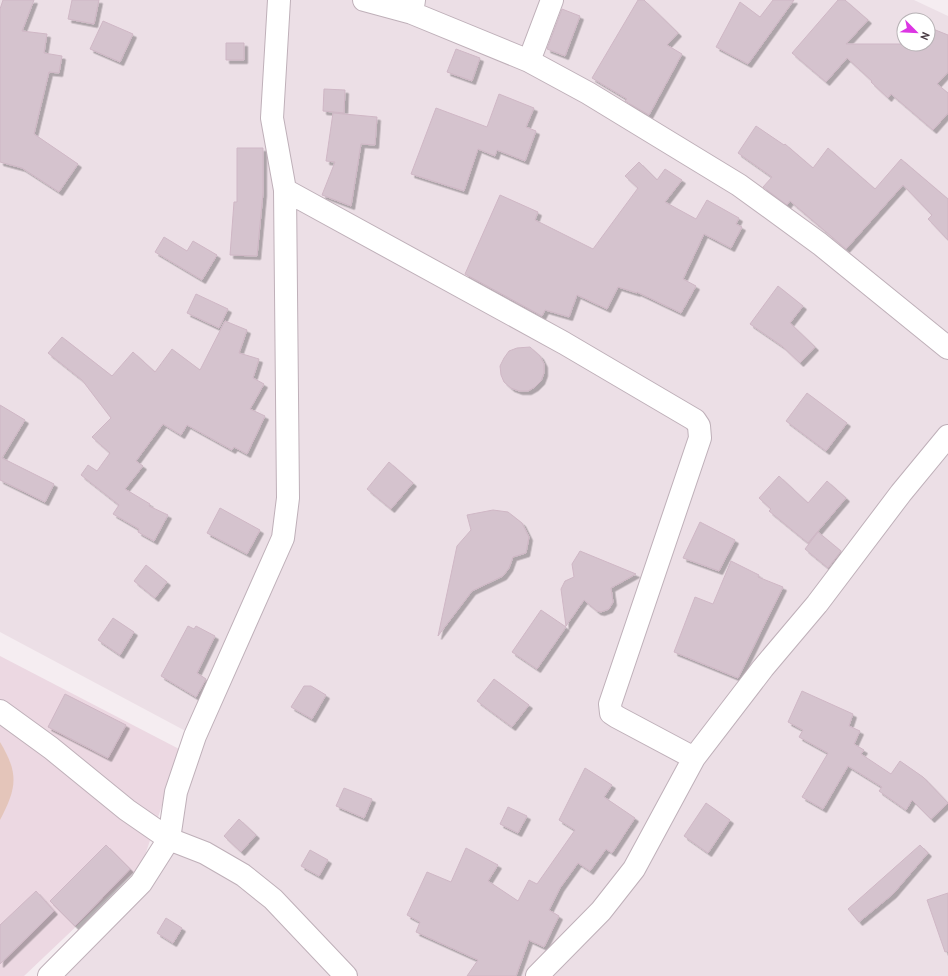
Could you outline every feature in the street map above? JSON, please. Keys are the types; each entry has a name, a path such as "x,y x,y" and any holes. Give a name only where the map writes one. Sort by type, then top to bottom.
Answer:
{"street":[{"path":"49,976 141,883 169,840 176,792 195,736 282,538 288,498 285,190 272,118 279,0"},
{"path":"364,0 413,6 529,61 588,93 739,186 820,244 948,348"},
{"path":"529,61 552,0"},
{"path":"285,190 564,343 695,420 699,426 700,438 610,704 611,713 617,717 694,758"},
{"path":"537,976 601,910 634,869 694,758 763,668 817,604 901,493 948,436"},
{"path":"0,710 51,748 127,810 169,840 204,853 243,875 273,899 346,976"}],"shaded area":[{"path":"0,0 914,0 948,16 948,976 49,976 141,883 195,736 0,632"},
{"path":"0,656 181,750 142,864 24,976 0,976"},
{"path":"0,742 10,763 14,781 10,798 0,820"}],"building":[{"path":"3,0 34,0 22,31 47,34 44,53 62,56 59,73 49,72 34,134 78,164 59,192 22,168 0,162 0,9"},
{"path":"72,0 99,0 94,24 68,19"},
{"path":"638,0 644,0 678,33 667,45 682,54 649,115 625,101 627,99 592,78"},
{"path":"773,0 794,0 748,64 716,47 740,2 760,17"},
{"path":"838,0 845,0 868,20 846,44 896,44 896,52 936,52 936,30 948,35 948,72 937,84 948,93 948,113 933,130 891,94 888,98 847,58 826,82 792,53"},
{"path":"562,9 580,16 565,56 547,49"},
{"path":"103,21 133,34 120,62 90,49"},
{"path":"226,43 244,43 244,60 226,60"},
{"path":"456,49 480,58 472,81 447,72"},
{"path":"324,89 345,90 344,113 323,111"},
{"path":"499,94 534,108 526,127 536,131 525,161 497,150 495,156 478,149 464,191 411,174 436,108 487,127"},
{"path":"333,113 377,117 375,145 361,144 351,206 322,195 335,162 326,161"},
{"path":"756,126 784,145 785,144 813,168 828,148 875,189 901,159 948,199 948,240 928,219 932,215 903,185 846,249 790,201 787,205 763,187 772,177 738,153"},
{"path":"237,148 263,148 263,193 257,256 230,255 234,202 237,202"},
{"path":"639,162 657,180 665,169 682,180 665,202 696,219 707,200 739,218 736,224 742,227 731,248 704,234 683,279 696,286 681,313 637,292 618,287 607,309 577,295 569,317 545,310 542,316 465,274 500,195 538,212 535,220 593,249 638,188 625,176"},
{"path":"164,237 187,251 193,241 217,255 202,280 155,252"},
{"path":"778,286 803,306 790,323 815,347 800,363 782,346 750,324"},
{"path":"196,294 228,309 219,328 187,313"},
{"path":"225,321 247,330 239,353 259,359 253,378 264,384 250,409 265,416 247,454 234,447 232,450 187,425 181,435 163,424 136,461 143,466 125,489 150,504 149,506 168,515 154,541 138,532 139,529 113,514 119,505 81,475 88,465 97,471 110,453 92,437 111,418 82,380 48,353 62,337 112,376 133,352 155,372 172,349 200,370"},
{"path":"530,347 540,356 544,364 544,373 541,381 535,387 528,391 519,391 511,388 504,382 501,375 500,366 509,351 517,348"},
{"path":"807,393 847,423 826,451 786,421"},
{"path":"0,405 25,420 2,458 54,484 45,502 0,480"},
{"path":"389,462 413,483 391,509 367,489"},
{"path":"779,476 808,503 827,481 846,498 808,543 769,511 771,509 759,498"},
{"path":"220,508 260,530 247,554 207,533"},
{"path":"493,510 508,512 522,523 529,537 526,553 513,557 509,568 503,576 472,591 438,636 457,546 471,530 467,515"},
{"path":"700,522 735,540 719,571 683,558"},
{"path":"818,532 841,551 828,568 805,549"},
{"path":"580,551 636,574 611,588 613,602 609,609 601,612 597,611 584,600 566,626 561,589 565,581 574,577 572,564"},
{"path":"731,561 759,575 758,577 783,587 738,678 674,652 695,597 713,604"},
{"path":"146,565 167,582 155,598 134,581"},
{"path":"541,610 566,627 537,669 512,652"},
{"path":"113,618 134,632 120,655 98,640"},
{"path":"188,626 194,629 196,626 215,636 197,673 206,679 196,697 161,676"},
{"path":"494,679 529,705 512,727 477,701"},
{"path":"304,686 311,686 326,695 312,719 291,707"},
{"path":"802,691 853,714 849,726 860,731 854,744 864,750 861,754 891,774 900,761 923,777 948,803 931,819 912,800 906,810 879,791 882,787 848,766 823,809 802,797 828,753 799,737 803,730 788,722"},
{"path":"65,694 126,725 108,758 48,727"},
{"path":"585,768 612,785 604,797 635,818 612,853 606,849 590,871 578,863 560,888 549,910 559,916 544,947 529,940 516,976 467,976 478,960 416,932 420,922 407,915 427,872 451,882 466,848 498,865 488,881 518,901 529,880 537,884 575,830 559,820"},
{"path":"344,788 372,799 364,818 336,806"},
{"path":"706,803 730,820 708,853 684,836"},
{"path":"508,807 527,816 518,833 500,824"},
{"path":"239,819 256,835 241,852 224,836"},
{"path":"106,845 130,869 75,926 50,901"},
{"path":"920,845 928,853 893,894 859,922 848,909"},
{"path":"310,850 328,860 319,876 301,866"},
{"path":"36,891 54,911 0,964 0,925"},
{"path":"948,893 948,951 945,952 927,900"},
{"path":"166,918 182,928 173,943 157,933"}]}
